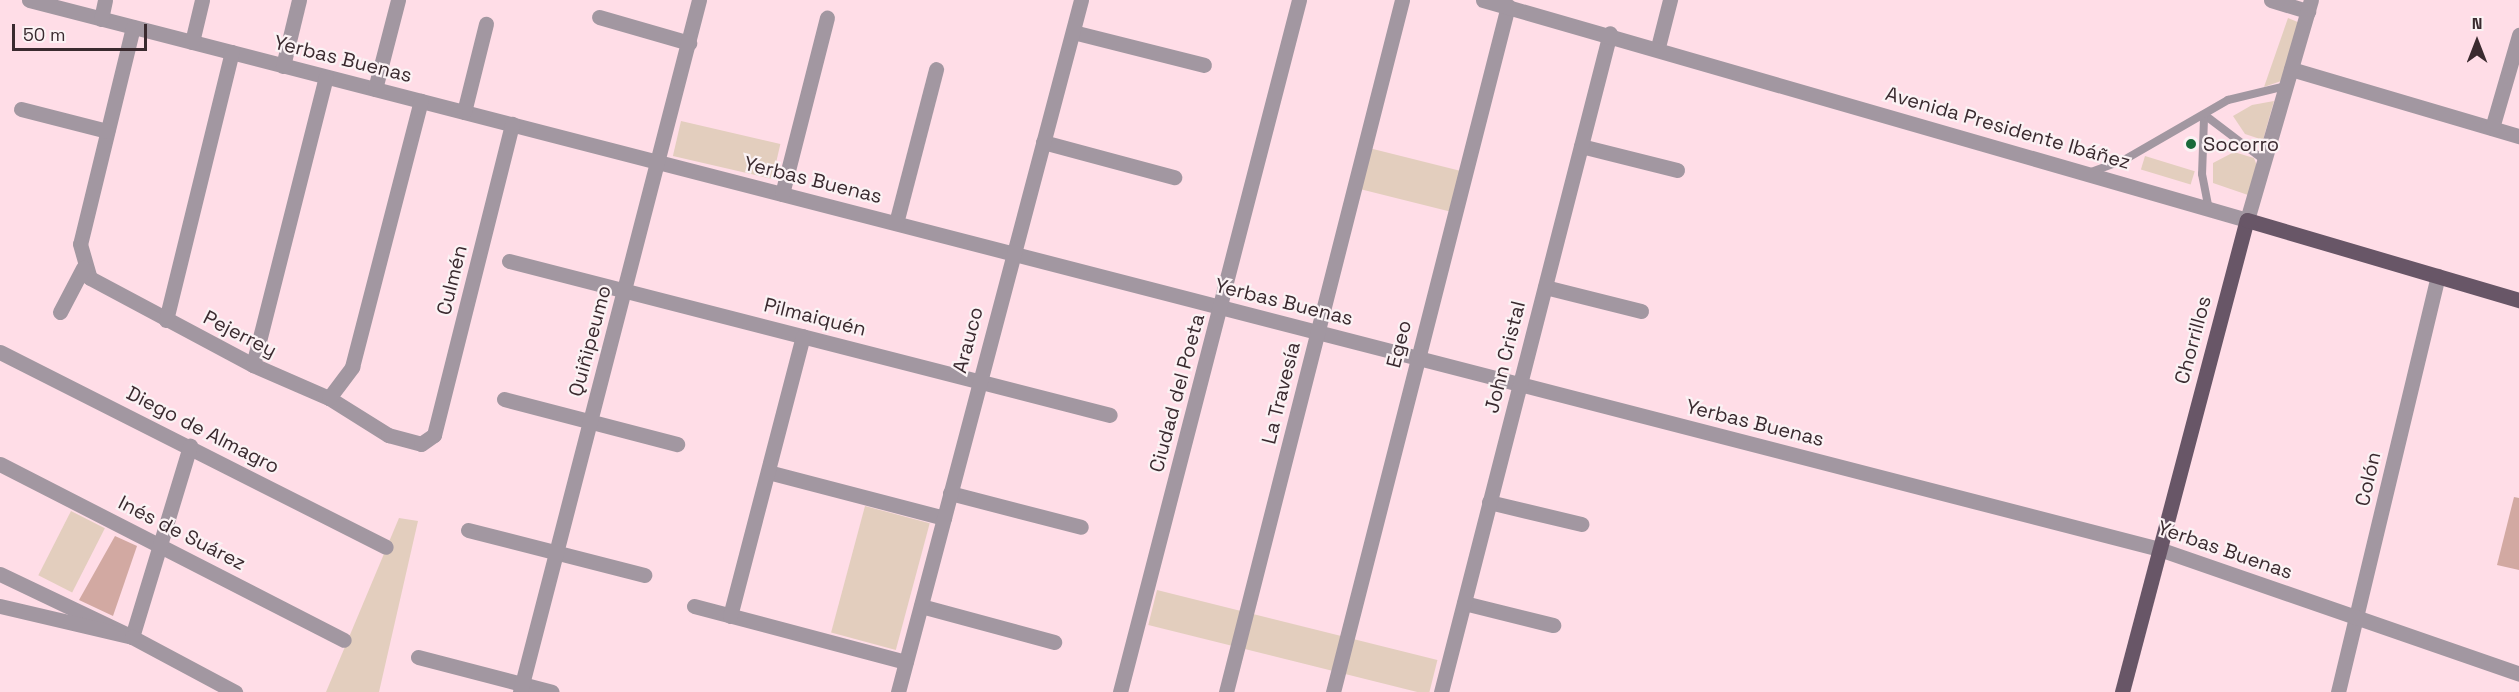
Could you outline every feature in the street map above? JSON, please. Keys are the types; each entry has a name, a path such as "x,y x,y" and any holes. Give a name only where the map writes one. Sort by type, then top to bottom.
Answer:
{"main road":[{"name":"Avenida Presidente Ibáñez","path":"2247,220 2519,300"},
{"name":"Chorrillos","path":"2122,692 2247,220"}],"street":[{"name":"Yerbas Buenas","path":"29,0 2159,549 2519,674"},
{"path":"101,19 105,0"},
{"path":"192,42 202,0"},
{"path":"283,66 299,0"},
{"path":"375,89 398,0"},
{"name":"Quiñipeumo","path":"521,688 659,162 699,0"},
{"name":"Arauco","path":"898,692 1081,0"},
{"name":"Ciudad del Poeta","path":"1120,692 1299,0"},
{"name":"La Travesía","path":"1226,692 1402,0"},
{"name":"Avenida Presidente Ibáñez","path":"1483,0 1610,33 2247,220"},
{"path":"1658,47 1670,0"},
{"path":"2271,0 2309,5"},
{"name":"Chorrillos","path":"2247,220 2309,5"},
{"name":"Egeo","path":"1333,692 1508,6"},
{"path":"599,17 689,43"},
{"path":"782,194 827,18"},
{"path":"464,112 486,24"},
{"path":"60,312 83,268 80,244 133,27"},
{"path":"1073,32 1204,65"},
{"name":"John Cristal","path":"1442,692 1610,33"},
{"path":"2492,128 2519,35"},
{"path":"166,320 232,52"},
{"path":"896,224 936,69"},
{"path":"2291,69 2519,136"},
{"path":"253,365 326,77"},
{"path":"328,398 352,367 421,101"},
{"path":"21,109 107,131"},
{"name":"Culmén","path":"428,443 512,124"},
{"path":"1043,142 1174,177"},
{"path":"1581,146 1677,170"},
{"name":"Pilmaiquén","path":"509,261 1110,415"},
{"name":"Pejerrey","path":"83,268 98,285 253,365 328,398 388,435 428,443"},
{"name":"Colón","path":"2338,692 2438,276"},
{"path":"1545,286 1641,311"},
{"path":"730,616 803,336"},
{"name":"Diego de Almagro","path":"0,352 386,547"},
{"path":"504,399 677,444"},
{"path":"132,637 189,446"},
{"name":"Inés de Suárez","path":"0,464 344,640"},
{"path":"768,472 944,518"},
{"path":"950,493 1081,527"},
{"path":"1489,502 1581,524"},
{"path":"468,530 644,575"},
{"path":"0,574 132,637 235,692"},
{"path":"1464,603 1553,625"},
{"path":"0,606 132,637"},
{"path":"694,606 906,662"},
{"path":"921,606 1054,642"},
{"path":"418,657 521,688 552,692"}],"lane":[{"path":"2087,173 2205,117 2228,100 2286,86"},
{"path":"2205,117 2264,160"},
{"path":"2205,117 2202,174 2209,209"}],"shaded area":[{"path":"2288,18 2300,23 2284,80 2264,87"},
{"path":"2274,101 2263,140 2245,134 2233,116 2252,105"},
{"path":"681,121 780,144 772,179 673,156"},
{"path":"1365,147 1465,172 1455,213 1355,188"},
{"path":"2234,152 2254,158 2257,166 2248,195 2213,183 2213,163"},
{"path":"2145,156 2195,171 2191,185 2141,169"},
{"path":"865,506 930,523 896,650 831,633"},
{"path":"71,511 105,528 72,592 38,575"},
{"path":"399,518 418,521 379,692 326,692"},
{"path":"1157,590 1437,660 1429,692 1417,692 1148,625"}],"building":[{"path":"2514,497 2519,498 2519,570 2497,565"},
{"path":"115,536 137,546 113,616 79,600"}],"place":[{"name":"Socorro","path":"2191,144"}]}
